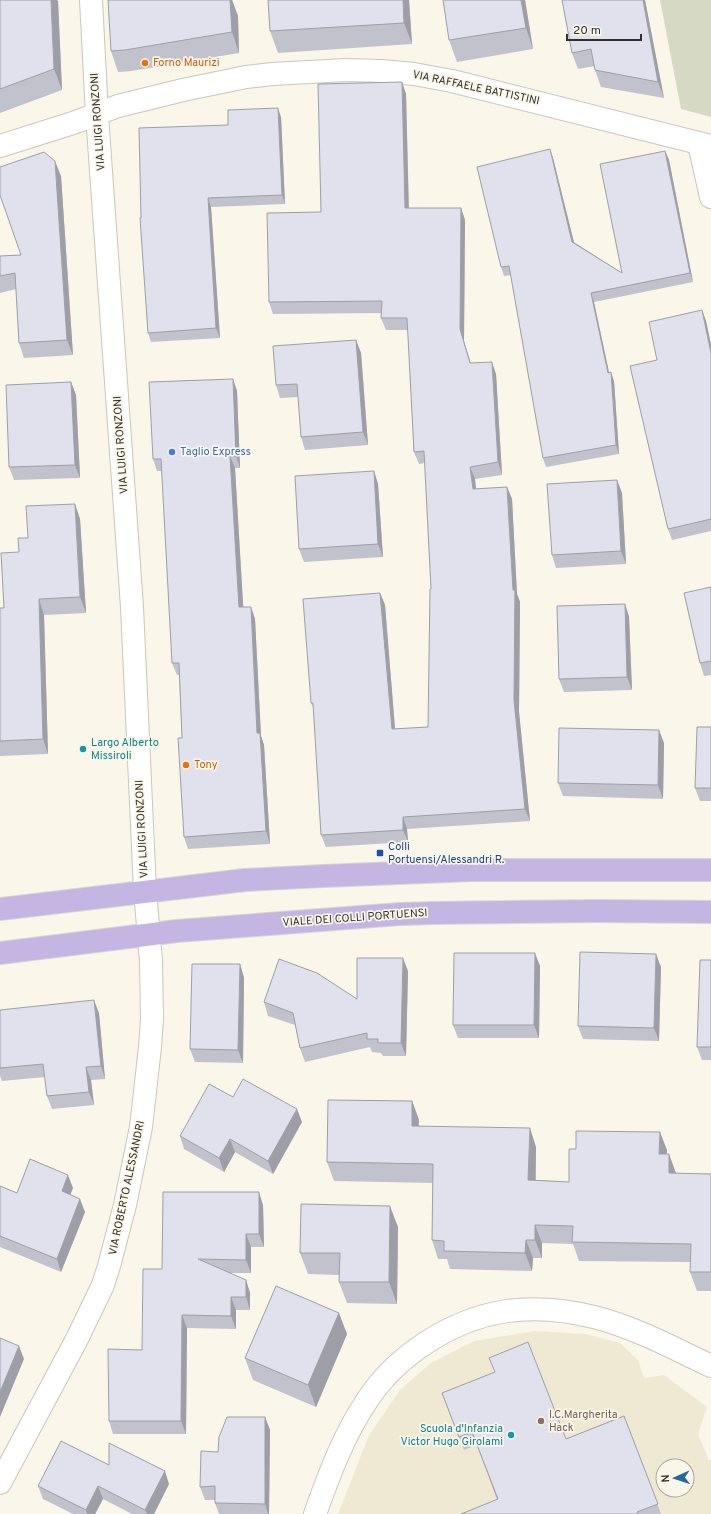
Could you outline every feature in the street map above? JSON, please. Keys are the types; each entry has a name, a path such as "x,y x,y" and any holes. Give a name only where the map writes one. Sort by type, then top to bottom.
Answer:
{"main road":[{"path":"0,909 245,880 474,870 711,870"},
{"name":"VIALE DEI COLLI PORTUENSI","path":"0,953 150,934 433,913 597,910 711,912"}],"street":[{"name":"VIA LUIGI RONZONI","path":"90,0 132,607 145,891"},
{"name":"VIA RAFFAELE BATTISTINI","path":"0,146 97,115 118,106 161,95 246,77 346,70 414,74 452,80 705,145"},
{"path":"705,145 711,197"},
{"name":"VIA ROBERTO ALESSANDRI","path":"0,1482 77,1339 103,1285 117,1238 141,1127 149,1066 152,1019 150,934 145,891"},
{"path":"315,1514 328,1479 348,1434 359,1413 380,1383 409,1355 449,1330 471,1320 506,1311 525,1309 581,1314 628,1328 711,1366"}],"shaded area":[{"name":"I.C.Margherita Hack","path":"535,1331 585,1334 620,1343 638,1360 644,1378 664,1375 707,1407 698,1434 709,1460 711,1460 711,1514 338,1514 369,1435 400,1390 431,1363 474,1341"}],"green space":[{"path":"660,0 711,0 711,117 681,109"}],"building":[{"path":"0,0 51,0 54,69 0,89"},
{"path":"108,0 230,0 232,32 111,51"},
{"path":"268,0 403,0 404,23 270,31"},
{"path":"443,0 521,0 526,28 449,40"},
{"path":"562,0 643,0 658,82 595,70 591,49 572,53"},
{"path":"402,82 405,208 461,208 460,329 470,363 492,362 498,462 470,467 473,489 507,487 513,590 515,590 514,700 525,809 403,817 403,830 321,835 313,703 311,703 303,599 380,593 392,729 428,727 431,589 424,451 414,452 407,318 381,318 382,301 269,302 267,213 321,212 318,84"},
{"path":"278,108 282,195 208,198 216,328 148,333 140,218 139,128 228,125 228,110"},
{"path":"550,149 572,242 622,273 600,164 665,151 690,273 591,293 608,373 611,372 616,445 543,458 509,266 501,267 477,167"},
{"path":"44,152 55,161 67,340 19,343 15,273 0,276 0,256 21,255 0,195 0,167"},
{"path":"702,310 711,353 711,519 668,529 630,366 657,360 649,322"},
{"path":"356,340 363,432 301,437 297,384 276,385 273,346"},
{"path":"233,379 236,456 230,456 239,607 251,607 257,733 260,733 266,831 184,837 178,738 182,738 179,663 172,663 161,459 153,459 149,382"},
{"path":"71,382 75,465 9,467 6,385"},
{"path":"374,471 378,544 299,549 295,476"},
{"path":"617,480 621,551 552,555 547,484"},
{"path":"75,504 80,597 39,599 43,739 0,741 0,608 4,608 1,553 19,552 18,538 28,538 26,506"},
{"path":"711,587 711,661 700,663 684,593"},
{"path":"625,604 627,677 559,679 557,606"},
{"path":"697,727 711,727 711,788 695,788"},
{"path":"559,728 659,730 658,785 558,783"},
{"path":"580,952 656,954 654,1028 578,1026"},
{"path":"454,953 535,953 534,1025 453,1025"},
{"path":"357,958 403,958 401,1043 378,1043 378,1039 367,1039 367,1033 300,1048 293,1013 264,1002 279,959 317,973 357,999"},
{"path":"700,960 711,960 711,1047 697,1047"},
{"path":"192,964 240,964 238,1050 190,1049"},
{"path":"94,1000 101,1066 86,1067 89,1092 47,1096 43,1064 0,1068 0,1010"},
{"path":"243,1079 297,1109 268,1161 230,1139 219,1158 180,1136 209,1084 233,1097"},
{"path":"328,1100 412,1101 412,1126 530,1128 528,1180 569,1182 569,1149 576,1149 576,1131 660,1132 659,1154 669,1154 669,1173 711,1174 711,1272 690,1272 691,1244 572,1242 573,1226 535,1225 535,1240 526,1240 525,1253 444,1251 444,1241 432,1240 433,1164 327,1162"},
{"path":"30,1159 68,1175 62,1191 80,1199 57,1259 0,1236 0,1186 17,1193"},
{"path":"163,1192 259,1192 259,1234 246,1234 246,1260 198,1259 246,1280 246,1297 231,1297 231,1316 182,1315 181,1421 109,1421 108,1349 142,1350 143,1269 162,1269"},
{"path":"301,1204 390,1206 389,1282 339,1282 340,1253 300,1253"},
{"path":"276,1286 339,1313 308,1385 245,1358"},
{"path":"0,1338 19,1346 0,1392"},
{"name":"Scuola d'Infanzia Victor Hugo Girolami","path":"528,1342 566,1439 624,1416 658,1504 637,1512 638,1514 461,1514 498,1499 472,1432 459,1437 442,1393 495,1372 489,1358"},
{"path":"227,1417 265,1417 265,1504 215,1503 215,1486 200,1487 201,1451 218,1452 219,1437"},
{"path":"61,1441 109,1465 109,1443 165,1471 145,1510 98,1486 86,1510 38,1486"}],"place":[{"name":"Forno Maurizi","path":"145,63"},
{"name":"Taglio Express","path":"172,452"},
{"name":"Largo Alberto Missiroli","path":"83,749"},
{"name":"Tony","path":"186,765"},
{"name":"Colli Portuensi/Alessandri R.","path":"380,853"},
{"name":"I.C.Margherita Hack","path":"541,1421"},
{"name":"Scuola d'Infanzia Victor Hugo Girolami","path":"511,1435"}]}
